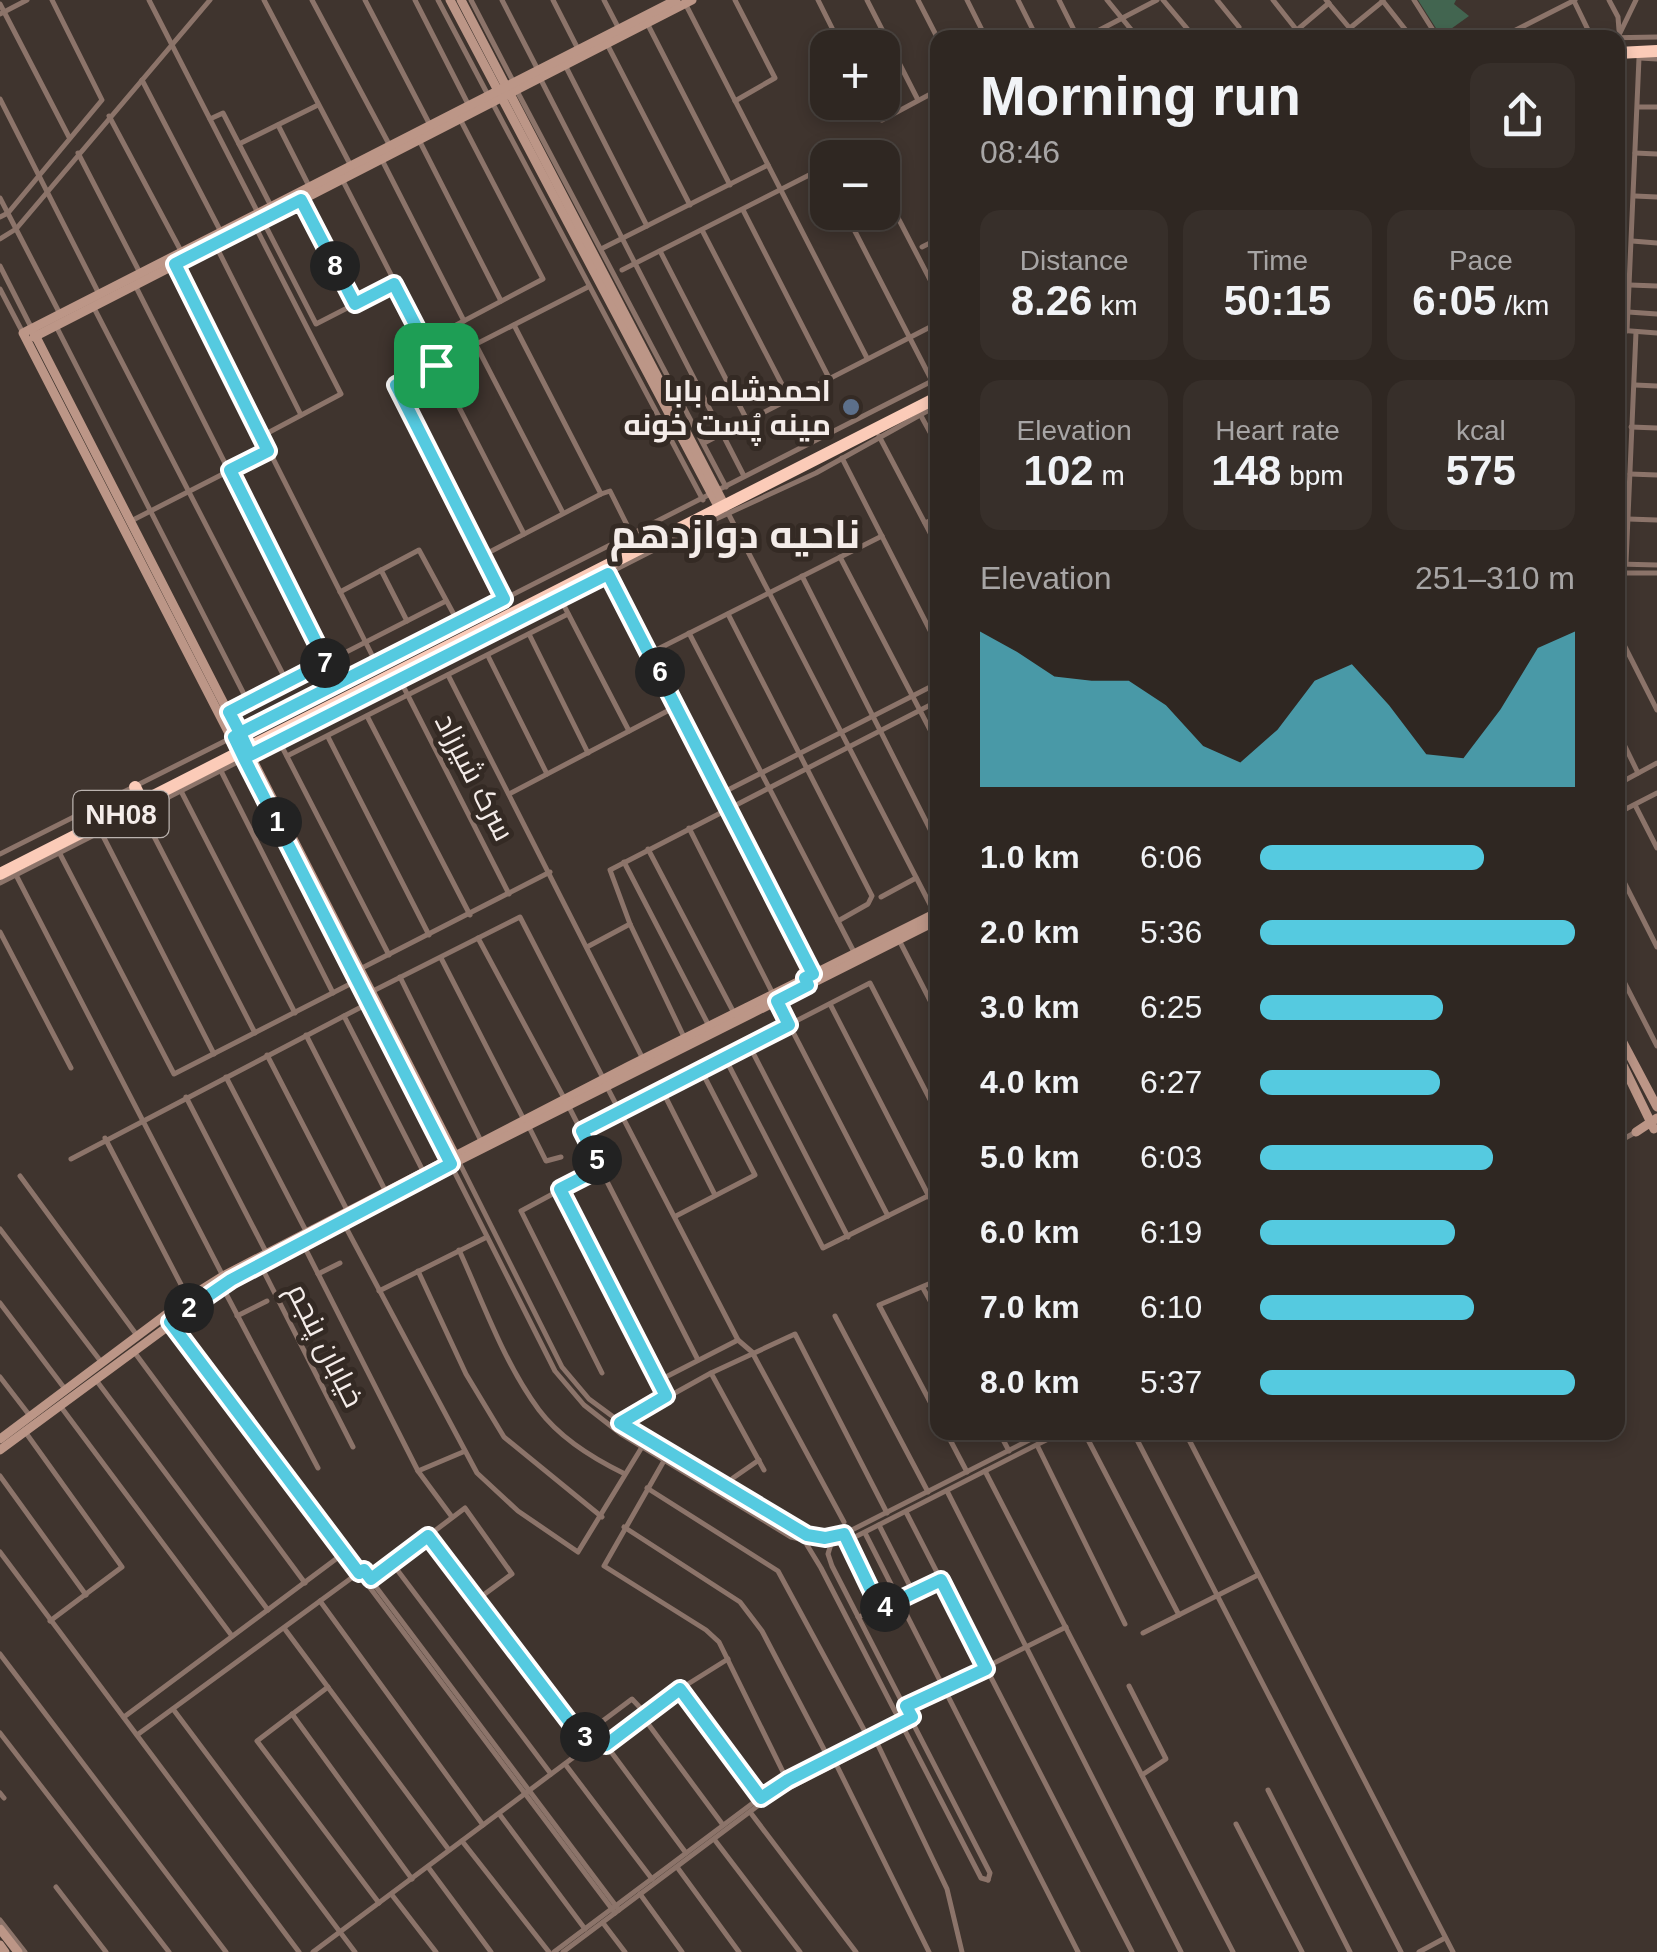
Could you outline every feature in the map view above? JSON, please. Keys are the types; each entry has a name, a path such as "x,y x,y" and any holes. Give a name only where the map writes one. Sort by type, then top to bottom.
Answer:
{"highway":[{"path":"1625,49 1657,52"},
{"name":"NH08","path":"0,871 930,389"},
{"name":"NH08","path":"0,871 138,792 242,747 607,571 719,500"}],"street":[{"path":"2,13 28,0"},
{"path":"0,218 102,100 52,0"},
{"path":"149,0 341,393 260,436"},
{"path":"0,239 16,229 210,0"},
{"path":"264,0 351,166"},
{"path":"312,0 390,146"},
{"path":"366,0 430,126"},
{"path":"416,0 470,107"},
{"path":"438,0 503,93 600,250 704,443 719,500"},
{"path":"450,0 770,592 930,903"},
{"path":"461,0 588,287 719,500"},
{"path":"471,0 503,93"},
{"path":"502,0 744,476"},
{"path":"553,0 578,49"},
{"path":"604,0 618,29"},
{"path":"736,0 775,78 736,102"},
{"path":"818,0 833,30"},
{"path":"866,0 918,100"},
{"path":"918,0 933,30"},
{"path":"967,0 982,30"},
{"path":"1018,0 1033,30"},
{"path":"1059,0 1076,30"},
{"path":"1107,0 1132,30"},
{"path":"1097,30 1160,0 1188,30"},
{"path":"1217,0 1239,27"},
{"path":"1272,0 1297,30 1328,2 1350,28 1382,1 1406,30"},
{"path":"1414,0 1433,30"},
{"path":"1516,30 1575,0 1588,30"},
{"path":"1609,0 1618,17 1618,30"},
{"path":"1625,30 1636,0"},
{"path":"539,74 565,66 685,1"},
{"path":"685,1 867,358"},
{"path":"273,210 301,200 460,119 654,5 685,1"},
{"path":"0,4 69,136"},
{"path":"647,23 730,184"},
{"path":"1625,46 1657,37"},
{"path":"607,44 690,205"},
{"path":"1625,51 1639,58 1657,52"},
{"path":"1628,331 1639,58"},
{"path":"565,66 647,226"},
{"path":"142,80 221,232"},
{"path":"29,335 56,326 214,244 351,166 503,93"},
{"path":"900,109 930,94"},
{"path":"0,99 99,294"},
{"path":"239,144 318,104"},
{"path":"1638,106 1657,107"},
{"path":"210,119 223,113 273,210"},
{"path":"110,116 181,252"},
{"path":"424,342 543,279 460,119"},
{"path":"278,125 310,188"},
{"path":"419,140 501,301"},
{"path":"78,153 140,273"},
{"path":"1636,153 1657,154"},
{"path":"382,160 464,321"},
{"path":"600,250 768,165"},
{"path":"622,270 810,175"},
{"path":"342,179 524,534"},
{"path":"1634,196 1657,197"},
{"path":"0,198 60,314"},
{"path":"301,200 355,304"},
{"path":"742,210 828,378"},
{"path":"29,335 60,314 181,252 258,219"},
{"path":"258,219 316,324 394,284"},
{"path":"900,222 930,279"},
{"path":"702,230 789,398"},
{"path":"854,230 930,375"},
{"path":"1632,241 1657,242"},
{"path":"922,247 930,243"},
{"path":"214,244 302,415"},
{"path":"660,251 746,420"},
{"path":"175,264 377,664"},
{"path":"0,266 29,335 562,1367 588,1399 644,1444"},
{"path":"10,284 0,289 131,520 229,712 242,747"},
{"path":"134,284 337,684"},
{"path":"1630,284 1657,286"},
{"path":"504,599 396,385 588,287"},
{"path":"93,306 286,682"},
{"path":"1628,312 1657,314"},
{"path":"514,325 601,494"},
{"path":"56,326 248,702"},
{"path":"704,443 930,327"},
{"path":"1625,331 1657,333"},
{"path":"1636,332 1626,563 1657,565"},
{"path":"476,344 564,513"},
{"path":"1634,384 1657,386"},
{"path":"719,500 744,476 930,389"},
{"path":"0,883 221,771 242,747 337,684 458,622 632,534 842,458 930,409"},
{"path":"920,414 930,432"},
{"path":"1632,427 1657,428"},
{"path":"879,436 930,533"},
{"path":"131,520 268,451"},
{"path":"842,458 930,630"},
{"path":"1629,474 1657,475"},
{"path":"482,556 610,491 632,534"},
{"path":"1628,519 1657,520"},
{"path":"925,523 930,520"},
{"path":"650,653 882,536"},
{"path":"340,592 419,550 458,622"},
{"path":"840,557 930,730"},
{"path":"381,570 407,621"},
{"path":"607,571 722,793 809,979"},
{"path":"1625,573 1657,573"},
{"path":"802,576 930,830"},
{"path":"242,747 280,742 560,598 580,584"},
{"path":"560,598 628,731"},
{"path":"229,712 446,602"},
{"path":"287,756 568,614"},
{"path":"728,614 872,896 868,904 838,921"},
{"path":"688,633 855,954"},
{"path":"529,634 588,752"},
{"path":"1625,647 1657,710"},
{"path":"488,655 548,774"},
{"path":"448,674 643,1059"},
{"name":"سرک شیرزاد","path":"400,680 509,894"},
{"path":"722,793 930,688"},
{"path":"684,1038 609,873 688,828 930,705"},
{"path":"510,794 677,706"},
{"path":"367,716 470,915"},
{"path":"328,736 429,935"},
{"path":"280,742 389,955"},
{"path":"1625,746 1638,773"},
{"path":"1625,780 1657,764"},
{"path":"221,771 333,993"},
{"path":"0,854 138,792"},
{"path":"182,792 295,1013"},
{"path":"1625,810 1657,793"},
{"path":"1635,805 1657,848"},
{"path":"142,813 255,1033"},
{"path":"688,828 888,1217"},
{"path":"101,833 214,1054"},
{"path":"648,849 734,1013"},
{"path":"60,854 174,1074 359,980"},
{"path":"624,862 709,1026"},
{"path":"356,963 389,955 550,872"},
{"path":"16,874 142,1119 218,1283 318,1468"},
{"path":"880,897 916,878"},
{"path":"1625,884 1657,948"},
{"path":"71,1159 344,1016 400,978 514,918 525,920 738,1340 752,1352 844,1522"},
{"path":"0,1439 188,1298 930,918"},
{"path":"809,979 898,940 930,919"},
{"path":"587,947 630,924"},
{"path":"0,932 70,1068"},
{"path":"478,938 582,1131 698,1360"},
{"path":"898,940 930,1001"},
{"path":"440,957 546,1161 561,1157"},
{"path":"356,963 359,980 372,997"},
{"path":"400,978 482,1143"},
{"path":"582,1131 870,983 930,1100"},
{"path":"1625,987 1657,1046"},
{"path":"605,1083 684,1038 775,997"},
{"path":"830,1004 930,1203"},
{"path":"344,1016 424,1171"},
{"path":"306,1035 386,1192"},
{"path":"749,1046 848,1238"},
{"path":"1625,1046 1657,1107"},
{"path":"267,1055 379,1291 463,1452 492,1490 575,1551 581,1550 644,1444"},
{"path":"725,1058 826,1249 930,1195"},
{"path":"1625,1068 1655,1124 1625,1136"},
{"path":"675,1217 755,1175 701,1070"},
{"path":"226,1076 305,1238 318,1274 418,1471 452,1517"},
{"path":"662,1090 715,1196"},
{"path":"186,1097 267,1254"},
{"path":"346,1217 424,1171 526,1124"},
{"path":"105,1138 188,1298"},
{"path":"453,1160 487,1237 562,1380 584,1404 805,1542 981,1878 988,1880 990,1874 832,1566 828,1554 831,1544"},
{"path":"601,1168 522,1211 602,1372"},
{"path":"20,1176 138,1336"},
{"path":"560,1189 666,1396"},
{"path":"0,1229 102,1363"},
{"path":"379,1291 487,1237"},
{"path":"0,1450 218,1283 267,1254 305,1238"},
{"path":"459,1250 513,1365 539,1410 597,1460 626,1474"},
{"path":"318,1274 340,1263"},
{"name":"خیابان پنجم","path":"260,1264 353,1446"},
{"path":"418,1272 466,1374 504,1436 602,1516"},
{"path":"930,1284 879,1305 930,1402"},
{"path":"276,1296 298,1286"},
{"path":"923,1288 930,1301"},
{"path":"237,1316 267,1301"},
{"path":"0,1303 66,1389"},
{"path":"834,1316 928,1492"},
{"path":"172,1321 344,1554 371,1579 527,1792"},
{"path":"172,1321 615,1909"},
{"path":"620,1423 752,1352 791,1334 797,1336 886,1513"},
{"path":"658,1380 738,1340"},
{"path":"133,1351 306,1583"},
{"path":"711,1373 764,1470"},
{"path":"0,1376 30,1416"},
{"path":"95,1379 268,1610"},
{"path":"60,1404 232,1636"},
{"path":"24,1431 122,1567 50,1621"},
{"path":"950,1440 966,1472"},
{"path":"1003,1440 1009,1451"},
{"path":"666,1457 807,1535 846,1538 886,1513 1030,1440"},
{"path":"805,1542 831,1544 865,1533 1047,1440"},
{"path":"1088,1440 1178,1615"},
{"path":"1136,1440 1401,1952"},
{"path":"1189,1440 1452,1952"},
{"path":"1037,1445 1125,1624"},
{"path":"418,1471 463,1452"},
{"path":"666,1457 604,1566 720,1642 788,1780"},
{"path":"733,1478 758,1460"},
{"path":"986,1471 1233,1952"},
{"path":"0,1476 86,1594"},
{"path":"647,1488 778,1571 873,1740 947,1890 962,1952"},
{"path":"947,1491 1181,1952"},
{"path":"371,1579 464,1508 512,1574 478,1600"},
{"path":"906,1512 1132,1952"},
{"path":"879,1526 914,1594"},
{"path":"624,1527 740,1602 762,1631 930,1952"},
{"path":"865,1533 1078,1952"},
{"path":"428,1536 581,1737 598,1739 606,1745 686,1853"},
{"path":"846,1538 880,1609"},
{"path":"0,1552 299,1952"},
{"path":"124,1717 344,1554"},
{"path":"392,1563 552,1774"},
{"path":"138,1735 361,1571"},
{"path":"1142,1633 1258,1574"},
{"path":"858,1617 941,1580"},
{"path":"320,1601 483,1826"},
{"path":"906,1706 1066,1627"},
{"path":"284,1628 450,1851"},
{"path":"0,1654 226,1952"},
{"path":"606,1745 728,1658"},
{"path":"1128,1686 1166,1759 1142,1774"},
{"path":"328,1687 257,1740 379,1904"},
{"path":"680,1689 761,1798"},
{"path":"581,1737 632,1699 724,1826"},
{"path":"173,1709 355,1952"},
{"path":"292,1714 412,1879"},
{"path":"462,1841 552,1952 640,1894 788,1780 913,1720"},
{"path":"0,1733 169,1952"},
{"path":"314,1952 598,1739"},
{"path":"563,1952 603,1923 652,1878 761,1798 832,1760"},
{"path":"565,1764 652,1878"},
{"path":"1268,1790 1350,1952"},
{"path":"750,1812 856,1952"},
{"path":"499,1814 585,1929"},
{"path":"1236,1824 1302,1952"},
{"path":"714,1839 800,1952"},
{"path":"677,1867 740,1952"},
{"path":"428,1868 491,1952"},
{"path":"56,1886 106,1952"},
{"path":"392,1894 436,1952"},
{"path":"640,1894 682,1952"},
{"path":"0,1920 22,1952"},
{"path":"603,1923 624,1952"},
{"path":"0,1929 22,1952"},
{"path":"1420,1952 1445,1938"},
{"path":"0,1945 5,1952"}],"green space":[{"path":"1418,0 1456,0 1454,4 1469,16 1449,30 1437,30"}],"place":[{"name":"احمدشاه بابا مینه پُست خونه","path":"851,407"}],"district":[{"name":"ناحیه دوازدهم","path":"735,534"}],"route":[{"path":"436,365 394,284 355,304 301,200 175,264 268,451 230,470 326,662 229,712 240,733 234,737 244,758 360,702 608,574 813,974 805,978 808,985 777,1001 789,1025 582,1131 601,1168 560,1189 666,1396 620,1423 807,1535 825,1538 844,1534 880,1609 941,1580 986,1669 906,1706 912,1717 788,1780 761,1798 680,1689 606,1745 598,1739 581,1737 428,1536 371,1579 364,1570 359,1573 170,1322 231,1280 451,1164 244,758 250,755 240,733 504,599 396,385 436,365"}]}
